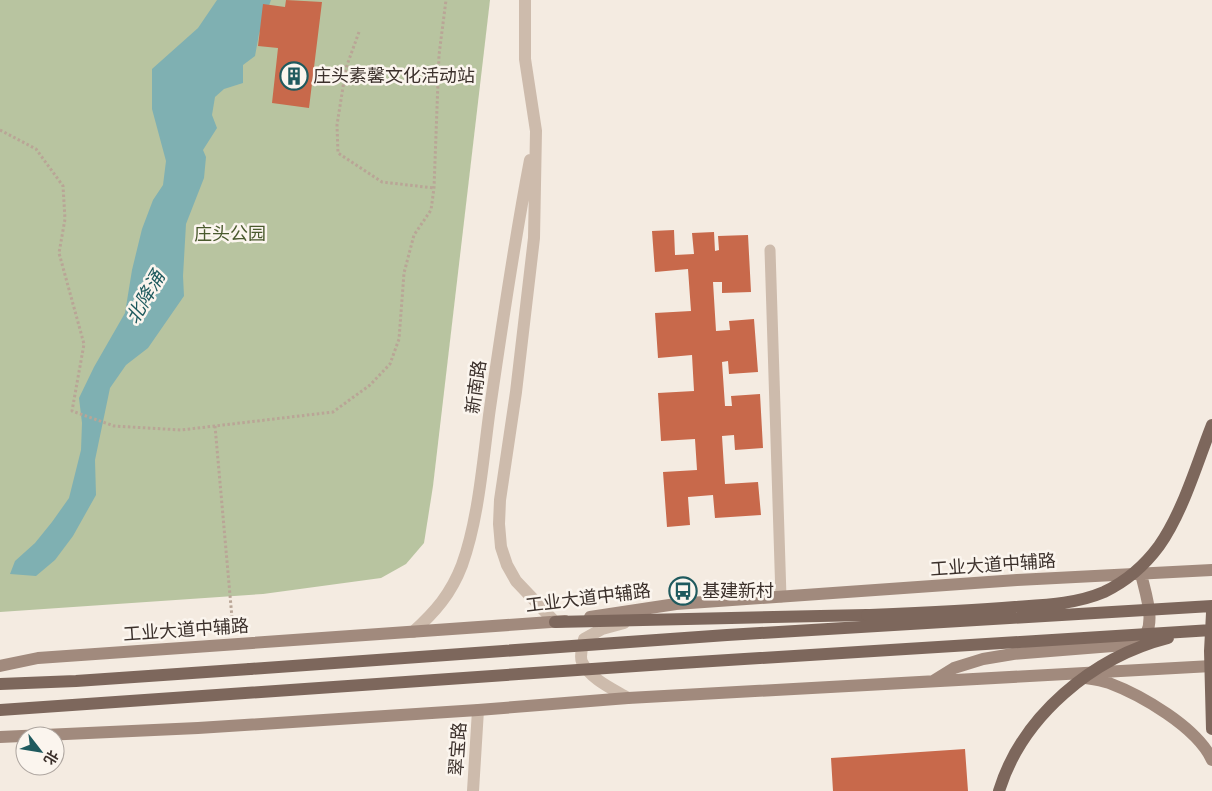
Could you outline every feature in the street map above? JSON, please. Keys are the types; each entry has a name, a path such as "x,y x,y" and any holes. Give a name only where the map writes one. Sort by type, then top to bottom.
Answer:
{"main road":[{"path":"555,622 867,615 1055,604 1089,597 1104,591 1134,572 1158,547 1176,516 1212,425"},
{"name":"工业大道中辅路","path":"0,666 38,658 555,622 676,604 1017,580 1212,570"},
{"path":"931,682 954,668 983,659 1013,654 1125,645 1137,642 1143,638 1149,629 1150,619 1141,574"},
{"path":"0,684 96,680 727,636 1212,606"},
{"path":"1212,613 1210,651 1212,729"},
{"path":"0,710 666,664 1212,631"},
{"path":"999,791 1017,748 1030,729 1046,711 1080,681 1113,661 1152,642 1212,631"},
{"path":"0,737 198,728 478,710 628,698 1212,666"},
{"path":"1069,674 1107,682 1146,700 1191,732 1212,760"}],"street":[{"name":"新南路","path":"525,0 525,59 536,131 534,238 515,400 500,500 499,524 501,547 512,573 531,598 555,622"},
{"name":"新南路","path":"413,632 435,612 450,590 462,565 470,537 484,455 513,250 536,131"},
{"path":"628,698 594,676 582,662 581,654 584,639 602,629 630,621 650,608"},
{"name":"翠宝路","path":"473,791 478,710"}],"lane":[{"path":"770,250 781,597"}],"path":[{"path":"0,130 36,149 63,186 65,219 58,253 84,344 72,411 114,426 181,430 333,412 370,385 390,364 399,339 404,273 414,235 431,210 434,188 439,55 446,0"},
{"path":"359,32 346,68 337,125 338,154 382,182 434,188"},
{"path":"215,426 235,644"}],"green space":[{"name":"庄头公园","path":"0,0 490,0 433,486 424,543 406,564 381,578 263,594 0,612"}],"water":[{"name":"北降涌","path":"217,0 271,0 259,34 255,56 243,65 243,83 224,89 215,97 212,115 217,128 203,150 206,157 204,178 186,224 183,276 184,296 148,348 126,365 110,388 95,460 96,495 73,536 55,560 36,576 10,574 15,561 35,543 69,498 81,450 82,423 79,398 94,367 125,313 132,270 142,229 153,200 163,185 166,161 152,109 152,69 198,28"}],"building":[{"name":"庄头素馨文化活动站","path":"286,0 322,2 309,108 272,103 278,48 258,46 263,4 285,7"},
{"path":"674,230 675,255 694,254 692,233 714,232 715,251 719,250 718,236 748,235 751,292 722,293 722,282 713,282 716,331 730,330 729,321 754,319 758,372 729,374 728,361 722,362 725,406 732,406 731,396 760,394 763,448 735,450 734,435 722,436 725,484 758,482 761,515 715,518 713,495 688,497 690,525 667,527 663,472 697,470 695,439 661,441 658,393 694,391 692,355 658,358 655,313 691,311 688,269 655,272 652,231"},
{"path":"965,749 968,791 833,791 831,758"}],"place":[{"name":"庄头素馨文化活动站","path":"294,76"},
{"name":"基建新村","path":"683,591"}]}
